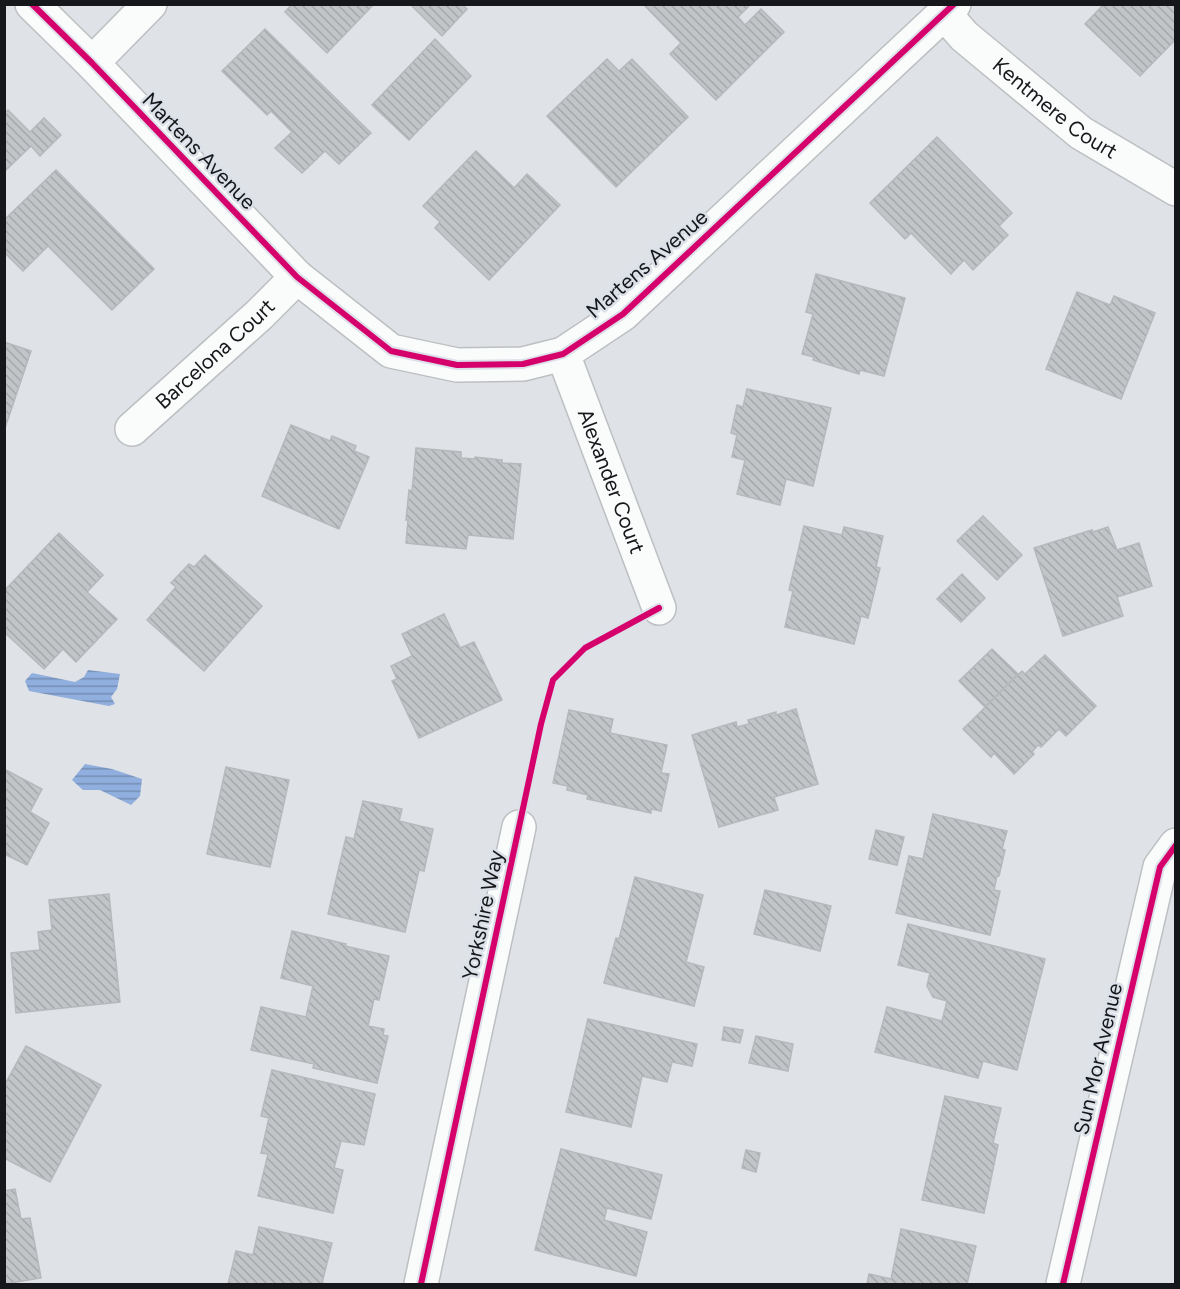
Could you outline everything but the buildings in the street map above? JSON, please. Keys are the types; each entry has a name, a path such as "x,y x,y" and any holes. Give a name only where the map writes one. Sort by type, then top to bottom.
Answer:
{"street":[{"name":"Martens Avenue","path":"32,4 92,63 297,277 391,351 457,365 523,363 563,354 623,314 949,9"},
{"path":"92,63 150,4"},
{"name":"Kentmere Court","path":"949,9 964,36 1081,134 1176,189"},
{"name":"Barcelona Court","path":"132,429 297,277"},
{"name":"Alexander Court","path":"563,354 659,608"},
{"name":"Yorkshire Way","path":"421,1284 519,827"},
{"name":"Sun Mor Avenue","path":"1063,1284 1160,867 1176,845"}],"water":[{"path":"88,670 120,674 117,689 111,697 115,704 109,706 29,691 25,681 32,673 75,682 84,677"},
{"path":"85,764 112,769 142,779 140,796 131,805 100,790 83,790 72,780"}],"cycle path":[{"path":"32,4 92,63 297,277 391,351 457,365 523,364 563,354 623,314 954,4"},
{"path":"421,1284 541,724 553,680 585,648 659,608"},
{"path":"1063,1284 1160,867 1176,845"}]}
